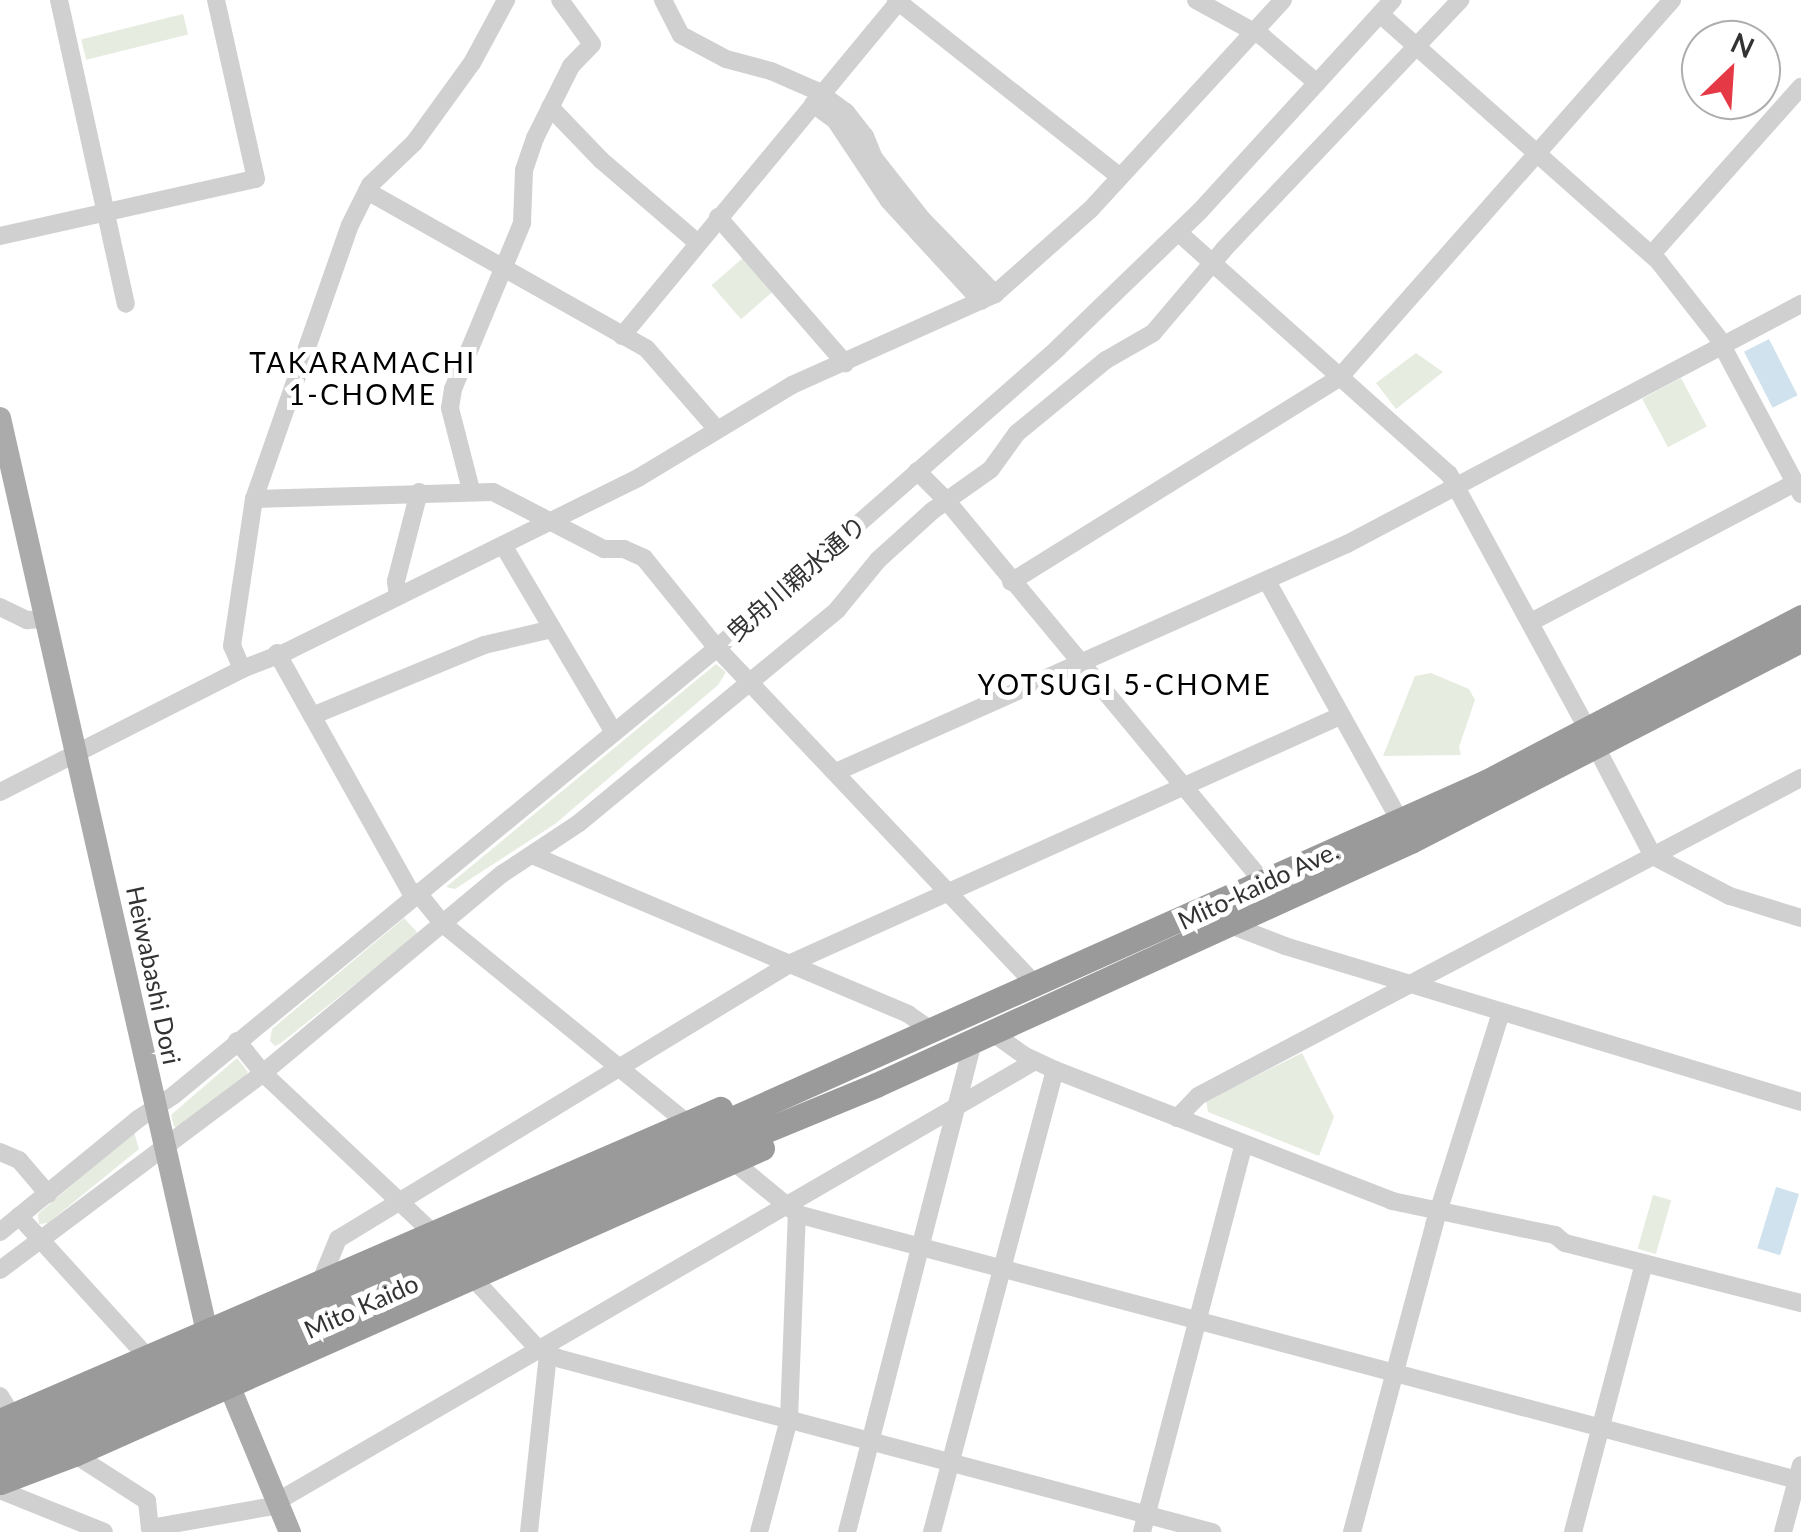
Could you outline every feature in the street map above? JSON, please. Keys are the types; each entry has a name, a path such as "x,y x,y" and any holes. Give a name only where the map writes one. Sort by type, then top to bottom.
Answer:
{"highway":[{"name":"Mito-kaido Ave.","path":"712,1141 862,1061 1198,914 1411,842 1801,617"},
{"name":"Mito-kaido Ave.","path":"1252,895 1400,821 1592,739 1801,640"},
{"path":"1198,914 1228,924 1252,895"},
{"name":"Mito-kaido Ave.","path":"712,1141 876,1085 1228,924"},
{"path":"3,1418 149,1359 434,1234 712,1141"},
{"path":"0,1482 74,1454 474,1278 712,1141"},
{"name":"Mito Kaido","path":"3,1418 197,1358 712,1141"},
{"name":"Mito Kaido","path":"0,1460 118,1414 712,1141"}],"main road":[{"name":"Heiwabashi Dori","path":"0,418 207,1332 290,1532"}],"street":[{"path":"58,0 126,304"},
{"path":"0,236 256,179 216,0"},
{"path":"242,669 232,646 254,499 350,224 367,191 414,143 472,63 506,0"},
{"path":"470,490 450,408 452,390 522,223 524,170 570,66 592,44 560,0"},
{"path":"663,0 681,35 726,59 770,71 818,99 889,201 988,297"},
{"path":"1196,0 1253,32 1318,83"},
{"path":"0,792 76,750 638,478 715,427 792,385 988,297 1060,240 1283,0"},
{"path":"0,1270 264,1073 502,874 580,823 836,610 878,560 946,500 990,469 1018,433 1106,360 1153,334 1414,44 1460,0"},
{"path":"1011,582 1339,378 1672,0"},
{"path":"622,336 898,1 1120,177"},
{"path":"1387,7 1414,44 1652,254 1722,345 1798,488 1531,622"},
{"name":"曳舟川親水通り","path":"0,1232 717,648 1058,348 1178,233 1387,7"},
{"path":"1652,254 1801,86"},
{"path":"550,107 602,160 698,243"},
{"path":"367,191 646,348 715,427"},
{"path":"718,217 845,363"},
{"path":"1178,233 1458,487 1653,856 1730,896 1801,918"},
{"path":"836,772 1267,580 1458,487 1801,304"},
{"path":"917,471 946,500 1182,786 1252,895"},
{"path":"398,596 396,581 419,492"},
{"path":"254,499 493,492 604,549 624,548 644,558 717,648 1036,985"},
{"path":"503,545 614,733"},
{"path":"1267,580 1400,821"},
{"path":"0,607 27,620 46,619"},
{"path":"312,716 484,645 552,630"},
{"path":"278,653 415,894 444,924 794,1210 1600,1426 1800,1475 1783,1532"},
{"path":"320,1284 338,1239 791,963 1340,716"},
{"path":"1177,1118 1198,1096 1801,778"},
{"path":"532,855 917,1018 932,1031"},
{"path":"1228,924 1409,984 1801,1102"},
{"path":"1352,1532 1439,1211 1502,1012"},
{"path":"847,1532 960,1104 982,1035 1055,1070 1392,1201 1555,1235 1565,1243 1801,1304"},
{"path":"237,1042 264,1073 434,1234"},
{"path":"74,1454 143,1496 151,1512 150,1530 278,1503 794,1210 1035,1061"},
{"path":"932,1532 1055,1070"},
{"path":"1145,1523 1244,1144"},
{"path":"0,1152 19,1160 48,1194"},
{"path":"759,1532 789,1420 794,1210"},
{"path":"19,1216 149,1359"},
{"path":"1572,1532 1644,1262"},
{"path":"474,1278 544,1353 950,1462 1145,1523 1212,1532"},
{"path":"530,1532 544,1353"},
{"path":"0,1490 104,1532"}],"shaded area":[{"path":"183,14 188,34 86,60 81,39"},
{"path":"744,257 774,291 741,319 712,285"},
{"path":"1416,353 1443,372 1396,409 1376,383"},
{"path":"1681,378 1707,427 1668,447 1642,399"},
{"path":"716,664 726,672 718,685 555,824 455,889 446,887"},
{"path":"1431,673 1469,689 1475,700 1459,747 1461,755 1383,756 1415,676"},
{"path":"404,918 417,932 413,938 281,1043 275,1046 270,1041 272,1029"},
{"path":"1302,1053 1334,1117 1319,1156 1208,1112 1206,1101"},
{"path":"237,1058 248,1072 244,1077 179,1130 174,1126 171,1115"},
{"path":"134,1132 139,1149 48,1223 39,1224 38,1214"},
{"path":"1653,1195 1671,1200 1656,1254 1638,1249"}],"water":[{"path":"1769,339 1798,395 1773,408 1744,352"},
{"path":"1776,1187 1799,1194 1780,1255 1757,1248"}],"district":[{"name":"TAKARAMACHI 1-CHOME","path":"363,378"},
{"name":"YOTSUGI 5-CHOME","path":"1125,684"}]}
